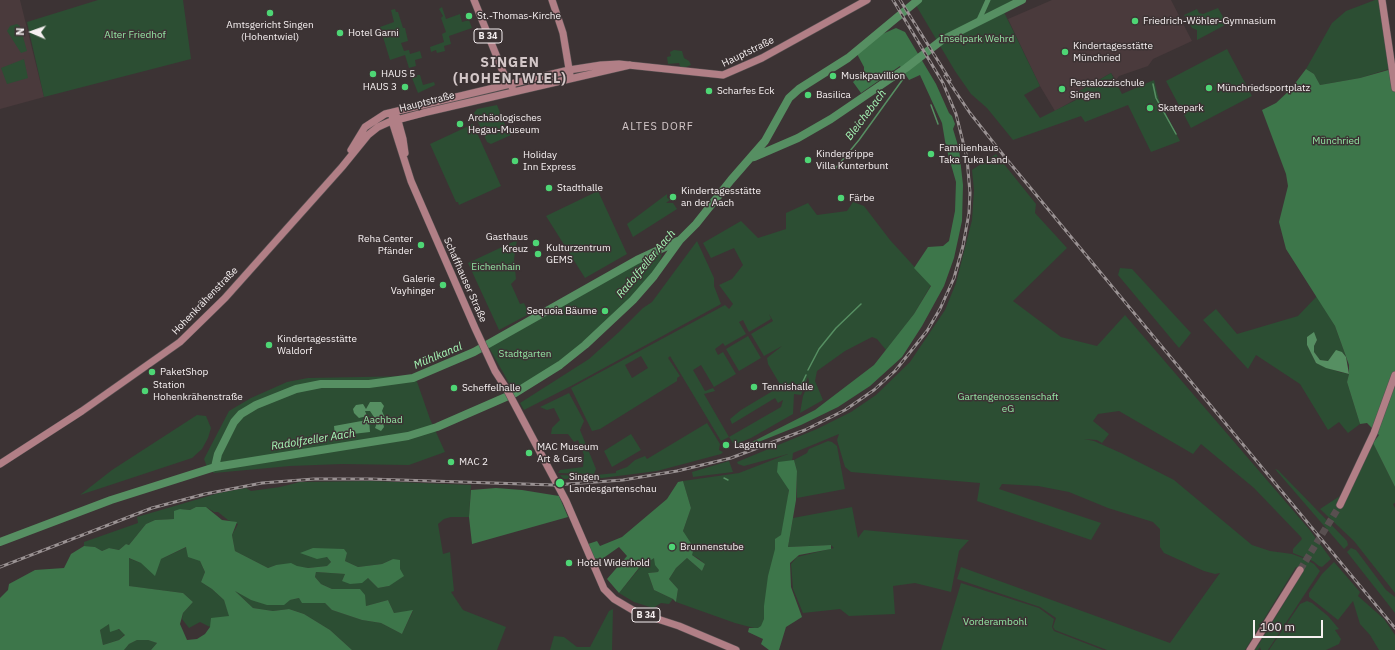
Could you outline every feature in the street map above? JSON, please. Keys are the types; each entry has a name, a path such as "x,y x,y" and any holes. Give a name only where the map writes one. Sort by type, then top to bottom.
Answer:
{"main road":[{"name":"B 34","path":"474,0 503,72 515,92"},
{"path":"552,0 563,33 571,79"},
{"path":"1382,0 1395,88"},
{"name":"Hauptstraße","path":"394,112 496,86 569,70 611,64 723,75 751,63 866,1"},
{"name":"Hauptstraße","path":"395,120 630,65"},
{"path":"496,86 503,72"},
{"name":"Hohenkrähenstraße","path":"342,167 369,119 394,112"},
{"name":"Schaffhauser Straße","path":"394,112 407,166 420,203 495,371 506,388 566,501 604,589 614,599 636,612 679,626 736,650"},
{"path":"368,135 369,119"},
{"name":"Hohenkrähenstraße","path":"0,464 82,411 180,342 225,298 342,167 368,135 378,127 395,120"},
{"path":"1340,505 1374,433 1395,375"},
{"path":"1250,650 1300,570"}],"shaded area":[{"path":"0,0 20,0 44,97 0,109"},
{"path":"1052,0 1171,0 1192,41 1153,59 1148,66 1119,76 1116,80 1111,73 1074,94 1076,99 1055,111 1040,86 1008,19"},
{"path":"1314,332 1317,340 1314,346 1314,352 1320,360 1328,361 1336,350 1342,352 1346,357 1349,374 1326,368 1316,363 1307,345 1307,337"},
{"path":"370,402 381,402 384,406 382,411 385,418 383,423 384,427 381,431 375,428 378,420 376,420 370,411 365,411 367,416 359,418 354,413 353,409 356,405 363,404 366,409"},
{"path":"369,420 370,432 335,436 334,426"}],"green space":[{"name":"Alter Friedhof","path":"98,0 183,0 191,59 44,97 27,22"},
{"name":"Inselpark Wehrd","path":"918,0 1022,0 1003,10 1040,86 1024,95 1040,118 1076,100 1074,94 1111,73 1122,94 1154,80 1159,100 1180,141 1151,152 1128,105 1085,122 1081,116 1013,140 987,108 971,94 955,71 917,7 915,2"},
{"path":"1375,0 1382,0 1392,68 1360,78 1320,85 1314,74 1306,69 1332,23 1346,11"},
{"path":"442,7 446,19 460,14 462,22 469,20 472,28 449,36 451,44 444,46 445,51 437,53 436,50 431,52 430,47 444,42 442,34 446,32 441,18 443,16 439,9"},
{"path":"1218,8 1227,24 1197,40 1197,30 1192,28 1184,15 1197,9 1199,13 1203,14"},
{"path":"395,9 396,12 398,12 403,28 405,28 408,41 401,43 404,51 409,50 410,54 420,51 422,58 415,60 416,66 409,68 405,55 390,60 380,27 394,22 391,10"},
{"path":"17,24 20,26 27,51 21,53 7,31 10,26"},
{"path":"896,28 905,32 936,84 955,124 953,129 959,149 963,185 962,221 954,258 944,286 922,326 902,357 870,386 838,407 801,425 751,445 752,442 815,410 874,365 914,314 931,286 914,268 928,247 943,246 949,241 955,211 956,182 946,147 942,123 920,75 909,80 900,66 861,93 853,82 864,71 864,67 857,54 880,35"},
{"name":"Münchriedsportplatz","path":"1227,49 1252,96 1191,128 1166,81"},
{"path":"674,50 682,51 684,58 689,61 691,65 681,69 679,63 668,64 667,57 671,56 670,52"},
{"path":"24,59 28,78 7,84 1,68"},
{"name":"Münchried","path":"1395,62 1395,487 1373,443 1379,435 1367,423 1360,424 1347,382 1349,365 1335,326 1286,249 1279,222 1288,186 1286,174 1262,110 1276,103 1290,90 1306,69 1314,74 1320,85 1360,78 1392,69"},
{"path":"417,75 420,75 423,85 434,82 435,85 418,93 412,78 417,77"},
{"path":"497,105 507,130 511,135 491,144 487,142 474,113 477,109"},
{"path":"473,124 501,186 459,205 458,202 456,202 430,144"},
{"name":"Gartengenossenschaft eG","path":"996,154 1036,204 1035,213 1067,248 1013,301 1061,337 1097,346 1125,315 1309,529 1331,559 1322,567 1313,561 1293,553 1293,549 1302,539 1301,537 1254,488 1201,444 1193,454 1119,411 1098,414 1093,421 1109,434 1102,443 1097,440 1084,439 1094,441 1121,453 1174,480 1252,545 1270,551 1292,554 1303,558 1314,564 1320,571 1268,650 1261,650 1260,647 1258,650 1254,650 1303,572 1296,567 1245,650 1107,650 1055,630 1053,627 1056,618 1040,607 957,579 961,567 1170,643 1220,573 1215,574 1204,571 1164,553 1160,547 1160,529 1153,522 1108,508 1069,492 1038,486 1002,484 999,489 1101,523 1091,540 977,501 980,483 851,472 845,467 837,440 839,434 793,453 773,633 735,623 676,602 678,589 669,579 676,568 687,558 702,571 705,564 692,555 683,531 691,508 683,481 739,473 788,454 744,466 738,464 737,462 817,429 851,412 876,395 910,362 945,310 956,283 972,220 974,190 972,170"},
{"path":"598,191 627,254 585,278 546,216"},
{"path":"667,194 667,198 671,199 666,203 673,203 677,209 633,237 627,224"},
{"path":"853,202 864,206 890,240 931,285 914,314 886,350 877,339 872,337 845,351 817,371 815,381 823,400 800,413 803,396 809,382 808,377 801,395 794,394 793,414 751,438 738,443 733,443 729,437 721,441 670,356 668,358 680,376 677,378 677,381 600,429 592,431 571,388 725,305 729,309 733,304 719,285 732,279 743,265 734,248 711,258 703,243 741,221 758,238 786,229 786,213 808,203 817,215 847,211","holes":["769,314 773,321 751,334 764,356 782,346 767,358 768,364 781,386 741,410 730,419 732,424 775,398 778,403 783,400 781,407 729,437 704,394 715,391 713,388 705,391 693,370 701,365 714,387 736,374 723,352 718,355 715,349 723,343 725,346 746,334 739,322 743,320 749,332 771,319","641,356 648,368 632,378 625,365"]},
{"name":"Eichenhain","path":"517,240 514,259 516,279 511,284 520,304 524,303 529,314 499,330 468,263"},
{"path":"697,241 714,278 714,286 721,304 524,410 520,403 589,359 643,308 652,302"},
{"name":"Stadtgarten","path":"662,254 654,278 559,364 514,392 487,344 637,261"},
{"path":"1120,268 1132,269 1191,333 1179,348 1118,275"},
{"path":"1317,296 1335,326 1346,357 1342,352 1332,356 1328,361 1320,360 1314,352 1314,346 1317,340 1307,337 1307,345 1316,363 1339,372 1349,374 1347,382 1360,424 1348,433 1339,422 1328,430 1300,384 1256,355 1248,369 1203,320 1216,309 1237,334 1298,316"},
{"path":"748,336 761,358 739,371 726,349"},
{"name":"Aachbad","path":"415,376 430,419 445,452 409,465 342,464 290,466 214,473 207,467 204,459 229,411 251,398 287,382 308,378"},
{"path":"569,393 584,421 580,430 596,469 594,474 558,473 560,470 583,467 584,455 578,440 574,442 568,434 551,434 552,428 560,420 554,408 547,410 540,407"},
{"path":"197,415 206,416 211,428 202,449 192,458 80,495 112,470"},
{"path":"707,423 720,444 719,450 723,452 721,454 657,471 602,478 563,479 560,475 586,476 616,473 616,471 627,467 635,460 645,456 647,459"},
{"path":"631,434 641,450 612,467 604,451"},
{"path":"828,441 837,446 845,489 797,498 797,471 794,460 807,453 809,449"},
{"path":"1373,443 1395,487 1395,503 1393,504 1395,508 1395,593 1354,541 1320,509 1340,496 1338,501 1339,504 1347,498"},
{"path":"794,460 797,471 796,500 788,547 831,545 831,549 799,555 790,563 791,587 802,617 786,627 779,650 769,650 761,644 763,639 748,632 749,628 758,628 761,626 764,619 764,606 768,576 775,549 775,539 781,535 789,490 777,472 778,462"},
{"path":"729,461 733,472 693,477 692,472"},
{"path":"1275,469 1278,470 1347,541 1348,545 1344,549"},
{"path":"371,481 471,485 469,517 451,517 444,519 438,524 443,554 450,552 454,591 451,592 463,610 506,627 497,650 352,650 330,630 304,614 289,609 273,611 253,608 233,589 251,600 290,600 299,598 314,603 325,603 332,610 362,620 381,623 402,634 413,611 394,613 388,600 366,606 360,589 332,589 321,584 315,577 316,572 345,574 342,581 368,578 378,588 389,586 393,559 382,564 358,567 345,561 347,553 327,557 331,562 327,566 308,568 276,565 268,568 235,551 232,535 238,524 228,520 218,512 214,512 206,507 196,507 190,510 180,509 174,519 155,520 146,524 129,545 126,544 119,550 109,548 102,551 95,547 84,546 84,542 138,523 137,517 219,493 246,488 251,491 280,487 300,482"},
{"path":"683,481 691,508 683,531 694,548 692,555 705,564 702,571 687,558 676,568 669,579 678,589 676,602 654,590 648,573 658,572 659,570 655,565 654,558 651,560 646,559 619,593 607,579 627,556 619,547 602,559 593,558 588,544 597,541 600,546 622,537 667,499 678,482"},
{"path":"496,488 522,490 559,496 568,517 472,544 469,517 471,490"},
{"path":"196,507 206,507 222,520 237,522 232,535 235,551 268,568 276,565 291,563 308,568 327,566 331,562 327,557 317,559 300,553 313,548 344,549 347,553 345,561 358,567 382,564 393,559 400,560 400,569 404,576 389,586 378,588 368,578 362,583 350,584 342,581 345,574 316,572 315,577 321,584 332,589 360,589 365,595 366,606 388,600 394,613 413,610 402,634 381,623 362,620 332,610 325,603 302,603 299,598 290,600 284,605 267,605 251,600 235,591 253,608 273,611 289,609 304,614 330,630 352,650 151,650 157,643 148,640 137,640 129,644 124,650 0,650 0,598 8,590 9,584 35,570 64,568 71,554 84,546 95,547 102,551 109,548 119,550 126,544 129,545 146,524 155,520 174,519 174,511 180,509 190,510","holes":["186,547 188,557 200,561 205,572 201,582 212,589 224,600 229,616 211,618 210,627 205,634 197,639 187,640 180,624 183,613 193,602 183,593 129,586 129,558 141,563 155,576 161,559","109,624 110,632 119,629 125,635 119,640 103,645 100,630"]},
{"path":"852,507 858,538 864,530 969,540 959,551 951,592 915,583 893,586 895,614 849,616 840,609 803,613 793,589 791,564 797,557 834,548 831,545 788,547 793,518"},
{"path":"187,547 200,561 205,572 201,582 212,589 224,600 230,616 210,627 200,622 189,628 182,619 183,613 193,602 183,593 128,586 128,558 141,563 161,559"},
{"path":"1351,548 1356,550 1386,590 1395,597 1395,613 1347,552"},
{"path":"654,557 660,569 658,572 648,573 654,590 673,599 669,604 661,603 653,608 634,602 619,593 647,559"},
{"path":"1334,562 1360,592 1358,596 1384,619 1395,635 1395,650 1379,650 1370,635 1360,624 1353,601 1338,620 1309,597 1309,593 1322,574"},
{"name":"Vorderambohl","path":"961,583 1039,608 1054,619 1052,627 1054,631 1103,650 941,650"},
{"path":"1307,601 1312,603 1328,616 1339,629 1335,630 1341,639 1339,644 1326,650 1269,650 1300,604"},
{"path":"613,609 612,650 550,650 554,636 564,637 577,647 590,647 609,611"},
{"path":"109,623 125,634 119,640 103,645 100,630"},
{"path":"137,640 148,640 157,643 151,650 124,650 129,644"}],"waterway":[{"name":"Radolfzeller Aach","path":"0,542 111,500 215,467 408,436 437,427 515,393 560,365 585,345 633,300 654,276 680,240 696,224 731,180 765,141 789,98 799,89 848,58 918,0"},
{"path":"978,22 988,0"},
{"name":"Radolfzeller Aach","path":"754,157 798,138 831,119 906,68 942,40 1022,0"},
{"name":"Bleichebach","path":"835,169 859,140 903,79 906,68"},
{"path":"1153,84 1156,98 1176,134"},
{"path":"931,105 938,124"},
{"name":"Mühlkanal","path":"215,467 218,454 234,422 241,414 256,405 296,389 321,384 369,384 413,378 474,352 637,260 678,241"},
{"path":"808,370 819,349 836,328 861,304"},
{"path":"799,390 806,375"},
{"path":"724,478 728,480"}],"tunnel":[{"path":"1300,570 1340,505"}],"railway":[{"path":"0,567 152,508 205,494 262,483 314,479 370,479 554,485 623,480 677,471 731,458 805,430 845,410 874,390 895,371 927,331 940,309 954,278 963,246 969,213 970,193 967,158 956,114 943,83 893,0"},
{"path":"900,0 950,80"},
{"path":"945,76 970,113 1004,156 1395,628"}],"place":[{"name":"Amtsgericht Singen (Hohentwiel)","path":"270,13"},
{"name":"St.-Thomas-Kirche","path":"469,16"},
{"name":"Friedrich-Wöhler-Gymnasium","path":"1135,21"},
{"name":"Hotel Garni","path":"340,33"},
{"name":"Kindertagesstätte Münchried","path":"1065,52"},
{"name":"HAUS 5","path":"373,74"},
{"name":"Musikpavillion","path":"833,76"},
{"name":"HAUS 3","path":"405,87"},
{"name":"Münchriedsportplatz","path":"1209,88"},
{"name":"Pestalozzischule Singen","path":"1062,89"},
{"name":"Scharfes Eck","path":"709,91"},
{"name":"Basilica","path":"808,95"},
{"name":"Skatepark","path":"1150,108"},
{"name":"Archäologisches Hegau-Museum","path":"460,124"},
{"name":"Familienhaus Taka Tuka Land","path":"931,154"},
{"name":"Kindergrippe Villa Kunterbunt","path":"808,160"},
{"name":"Holiday Inn Express","path":"515,161"},
{"name":"Stadthalle","path":"549,188"},
{"name":"Kindertagesstätte an der Aach","path":"673,197"},
{"name":"Färbe","path":"841,198"},
{"name":"Gasthaus Kreuz","path":"536,243"},
{"name":"Reha Center Pfänder","path":"421,245"},
{"name":"Kulturzentrum GEMS","path":"538,254"},
{"name":"Galerie Vayhinger","path":"443,285"},
{"name":"Sequoia Bäume","path":"605,311"},
{"name":"Kindertagesstätte Waldorf","path":"269,345"},
{"name":"PaketShop","path":"152,372"},
{"name":"Tennishalle","path":"754,387"},
{"name":"Scheffelhalle","path":"454,388"},
{"name":"Station Hohenkrähenstraße","path":"145,391"},
{"name":"Lagaturm","path":"726,445"},
{"name":"MAC Museum Art & Cars","path":"529,453"},
{"name":"MAC 2","path":"451,462"},
{"name":"Singen Landesgartenschau","path":"560,483"},
{"name":"Brunnenstube","path":"672,547"},
{"name":"Hotel Widerhold","path":"569,563"}],"district":[{"name":"SINGEN (HOHENTWIEL)","path":"510,72"},
{"name":"ALTES DORF","path":"658,127"}]}
